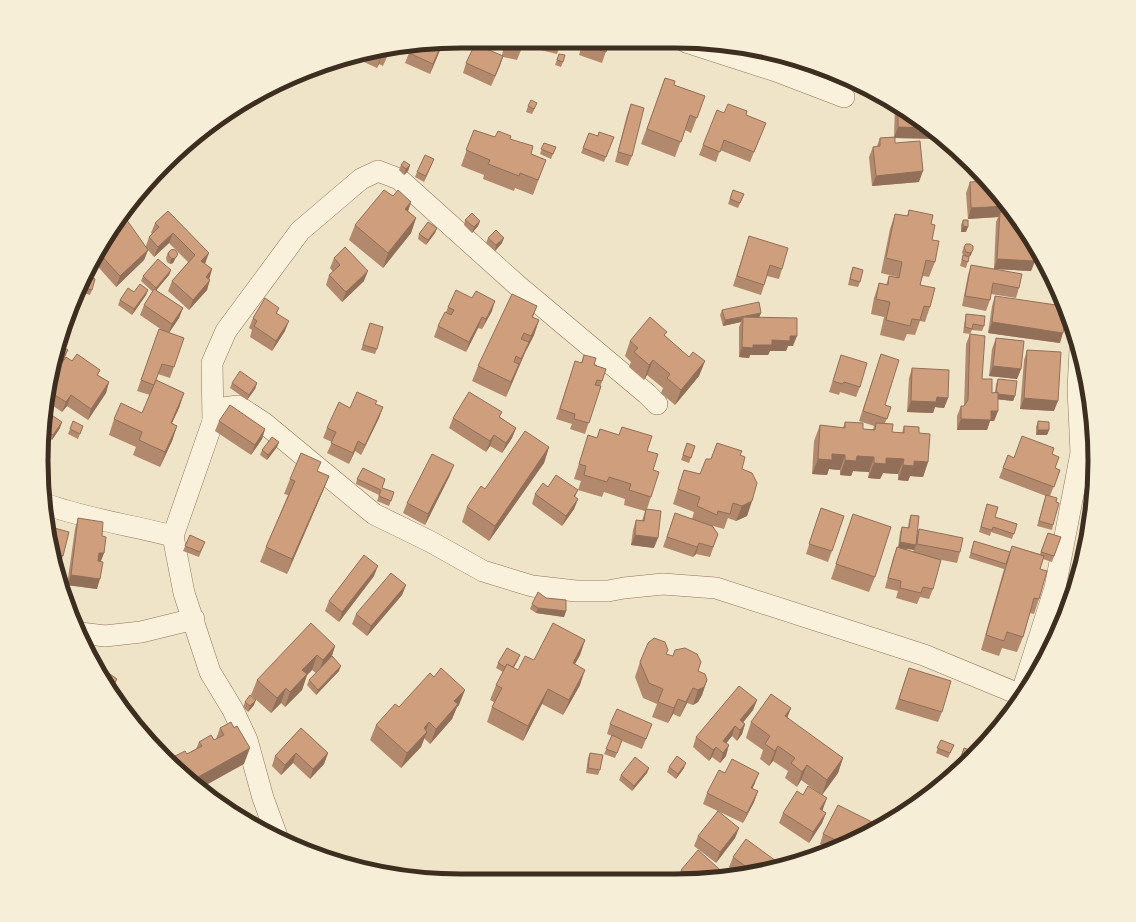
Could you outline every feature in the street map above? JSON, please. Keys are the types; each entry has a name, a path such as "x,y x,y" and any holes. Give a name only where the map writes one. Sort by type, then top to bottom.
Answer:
{"street":[{"path":"711,50 776,71 844,97"},
{"path":"213,421 212,362 226,331 300,231 360,179 378,171 400,179 517,285 657,404"},
{"path":"1027,677 1055,588 1087,454 1078,388 1079,374"},
{"path":"274,829 263,798 248,740 233,710 210,672 196,630 194,619 184,593 173,536 213,421 223,408 238,406 264,423 374,514 431,542 483,571 532,586 576,591 608,591 663,584 716,588 924,655 1016,693"},
{"path":"51,506 89,517 136,526 173,536"},
{"path":"86,633 105,636 142,632 194,619"}],"building":[{"path":"473,48 484,48 503,56 495,76 466,63"},
{"path":"510,48 521,48 521,50"},
{"path":"594,48 607,48 606,52"},
{"path":"440,49 433,64 409,53 410,52"},
{"path":"559,54 565,55 563,62 557,60"},
{"path":"665,78 675,81 674,85 705,96 697,118 690,115 681,142 647,129"},
{"path":"531,100 537,103 534,109 528,106"},
{"path":"631,104 644,108 632,156 618,152"},
{"path":"728,104 747,111 746,115 766,123 754,152 724,140 720,152 703,145 717,110 724,113"},
{"path":"898,114 918,128 898,127"},
{"path":"474,130 495,137 498,131 511,136 510,139 533,146 531,154 546,160 538,180 520,173 519,176 488,164 490,160 466,150"},
{"path":"599,132 614,137 606,157 583,148 589,133 598,136"},
{"path":"895,137 895,143 920,141 923,171 876,176 873,147 880,146 880,138"},
{"path":"544,143 556,147 553,154 541,149"},
{"path":"425,155 434,159 426,176 417,172"},
{"path":"404,161 410,165 406,169 401,165"},
{"path":"979,181 1000,206 971,208 970,182"},
{"path":"384,190 393,196 398,190 411,202 405,209 416,218 388,253 355,225"},
{"path":"733,190 744,194 740,203 730,199"},
{"path":"909,210 933,215 931,224 935,225 932,240 939,241 935,262 926,260 920,285 935,288 930,307 924,306 920,320 912,319 910,326 886,320 890,302 876,299 879,283 888,285 889,276 899,278 902,262 886,258 895,214 908,216"},
{"path":"168,211 209,253 201,261 212,269 206,277 210,280 193,300 172,281 195,255 173,233 158,247 149,237 159,227 155,223"},
{"path":"1000,212 1005,212 1033,255 1035,261 997,259"},
{"path":"472,213 480,221 474,227 465,220"},
{"path":"126,220 148,250 120,276 102,256"},
{"path":"963,220 968,220 968,227 963,226"},
{"path":"428,222 437,228 428,240 419,234"},
{"path":"496,230 504,238 496,245 488,238"},
{"path":"749,236 788,248 782,269 770,265 764,285 737,276"},
{"path":"966,244 973,246 973,250 970,253 966,252 964,247"},
{"path":"345,247 368,271 346,292 329,275 340,265 334,258"},
{"path":"173,249 178,254 173,259 168,254"},
{"path":"963,255 969,257 968,262 962,260"},
{"path":"158,259 171,270 156,288 143,276"},
{"path":"971,265 1022,274 1019,288 993,283 990,300 965,296"},
{"path":"853,267 863,270 860,282 850,279"},
{"path":"91,278 95,279 92,290 86,288"},
{"path":"140,284 148,290 134,309 120,300 128,288 134,292"},
{"path":"154,289 183,308 172,324 144,305"},
{"path":"456,290 472,298 476,291 495,301 486,319 482,317 469,342 438,326 445,312 451,315 454,310 448,307"},
{"path":"512,294 537,306 532,317 539,320 531,336 524,333 521,339 529,342 521,359 516,356 514,362 519,364 511,382 478,366"},
{"path":"995,296 1058,305 1064,324 1063,333 992,322"},
{"path":"265,298 279,308 276,313 289,321 276,341 254,326 257,321 253,318"},
{"path":"759,302 761,313 725,320 722,310"},
{"path":"966,314 985,316 984,326 973,324 972,329 965,327"},
{"path":"650,317 667,332 664,335 689,357 693,352 705,361 681,390 667,378 670,374 653,360 649,365 634,352 638,348 630,341"},
{"path":"743,317 797,318 797,336 790,336 790,341 772,340 772,345 753,345 753,348 742,347"},
{"path":"370,323 383,327 377,349 363,345"},
{"path":"159,329 184,338 174,367 162,364 154,385 141,380"},
{"path":"970,334 985,336 982,379 992,379 992,393 998,392 998,411 991,411 991,420 961,419 961,406 964,406 968,400"},
{"path":"996,338 1024,341 1021,369 993,366"},
{"path":"64,347 68,350 60,360"},
{"path":"1027,350 1061,352 1058,401 1024,398"},
{"path":"77,354 100,370 97,375 109,382 91,409 71,395 66,402 54,394 59,367 66,357 72,361"},
{"path":"881,354 899,360 885,405 891,407 887,419 863,411"},
{"path":"584,355 596,358 594,365 606,369 602,381 597,380 595,385 601,386 589,423 574,419 575,414 560,409 575,361 582,363"},
{"path":"841,355 867,363 860,387 844,382 842,384 833,381"},
{"path":"912,368 949,370 948,398 937,397 936,402 911,401"},
{"path":"240,371 257,383 249,395 232,383"},
{"path":"998,379 1017,381 1015,396 998,394 998,392 996,393"},
{"path":"156,380 184,393 171,423 177,426 165,452 139,440 142,432 114,419 121,403 142,413"},
{"path":"357,392 377,401 375,404 383,407 365,445 358,441 353,453 331,443 336,432 327,428 339,402 350,408"},
{"path":"469,392 502,412 499,417 516,428 506,443 494,435 490,441 453,418"},
{"path":"230,405 265,429 255,445 219,421"},
{"path":"51,415 62,422 53,435 49,433"},
{"path":"73,421 83,426 80,434 70,429"},
{"path":"1038,421 1049,422 1049,430 1038,430"},
{"path":"845,422 863,423 863,429 875,430 876,423 893,424 892,432 904,433 904,426 919,427 919,433 930,434 928,462 914,461 914,466 903,465 904,459 886,458 886,464 874,463 874,457 857,456 856,461 845,460 845,455 832,454 832,460 818,459 820,425 845,428"},
{"path":"622,427 652,436 647,451 658,454 653,470 659,472 651,497 629,490 631,484 609,477 607,482 584,475 586,466 579,464 588,435 597,438 600,429 619,435"},
{"path":"525,431 549,447 495,526 467,507 481,486 485,489"},
{"path":"1022,436 1054,448 1052,454 1059,457 1055,468 1060,470 1054,487 1003,468 1008,455 1014,458"},
{"path":"272,437 279,442 268,455 262,450"},
{"path":"687,443 695,446 691,458 683,455"},
{"path":"717,443 742,451 740,455 745,457 742,469 752,473 757,483 752,501 742,506 733,503 730,514 718,511 717,515 697,506 700,497 678,489 684,470 700,474 706,459 711,459"},
{"path":"301,453 321,462 317,471 329,476 292,559 266,547 295,481 290,479"},
{"path":"432,454 454,465 428,514 407,503"},
{"path":"363,468 385,479 382,488 394,492 391,501 379,496 381,490 357,479"},
{"path":"556,475 578,490 574,496 578,499 566,516 535,494 543,483 548,487"},
{"path":"1046,495 1057,498 1056,502 1059,503 1053,525 1039,521"},
{"path":"987,504 998,507 995,517 1017,524 1014,534 993,527 992,530 981,527"},
{"path":"821,508 844,516 832,551 809,544"},
{"path":"646,509 661,511 658,538 635,535 636,520 644,521"},
{"path":"675,513 712,526 718,534 713,547 699,543 697,547 667,537"},
{"path":"853,514 891,527 875,577 836,564"},
{"path":"911,515 919,516 916,545 900,542 902,527 909,528"},
{"path":"78,518 103,522 102,536 106,537 104,553 99,553 98,561 103,562 100,579 71,575"},
{"path":"54,528 69,532 63,556 59,555"},
{"path":"919,529 963,538 960,552 917,544"},
{"path":"1048,533 1061,537 1054,556 1041,552"},
{"path":"190,535 205,542 200,552 185,546"},
{"path":"974,541 1010,552 1006,564 971,553"},
{"path":"1012,546 1044,556 1040,569 1047,571 1039,599 1034,598 1023,637 1007,632 1004,641 986,635"},
{"path":"897,547 941,560 933,589 923,587 921,593 900,588 901,581 888,578"},
{"path":"364,555 378,566 342,612 329,601"},
{"path":"391,573 406,585 371,626 356,614"},
{"path":"538,592 546,598 566,600 566,611 538,608 532,604"},
{"path":"311,623 335,646 323,660 317,655 302,670 307,674 290,692 286,688 277,698 257,680"},
{"path":"553,623 585,640 573,663 585,670 569,700 548,689 528,726 492,707 502,688 496,685 507,664 518,670 525,656 534,660"},
{"path":"654,638 665,642 668,650 666,654 673,656 675,650 685,648 697,654 701,662 698,671 705,674 707,680 704,687 698,690 693,688 686,702 678,699 674,708 658,702 663,689 649,683 640,662 648,643"},
{"path":"507,648 520,655 513,667 507,664 505,667 498,663"},
{"path":"332,656 341,666 318,690 309,680"},
{"path":"441,668 465,690 454,701 458,704 436,729 429,722 424,728 427,732 407,753 376,725 395,704 399,707 430,673 434,677"},
{"path":"909,668 951,681 942,712 899,699"},
{"path":"105,670 117,679 114,684"},
{"path":"739,686 757,700 740,720 745,724 740,730 735,726 723,741 729,745 723,753 716,747 713,750 696,737"},
{"path":"771,694 791,708 785,716 843,758 827,780 807,765 802,772 791,763 795,758 778,746 775,751 765,744 770,736 751,722"},
{"path":"250,695 256,700 250,706 245,702"},
{"path":"617,709 652,724 646,739 610,724"},
{"path":"231,722 234,728 237,726 250,748 196,778 178,761 175,756 185,751 187,754 202,746 199,742 211,735 214,740 224,735 220,728"},
{"path":"301,728 328,753 313,769 296,753 285,765 275,756"},
{"path":"612,735 622,740 617,753 606,749"},
{"path":"941,740 954,745 950,753 937,748"},
{"path":"964,748 970,750 967,753 960,759"},
{"path":"590,753 603,755 600,770 588,768"},
{"path":"677,756 686,763 678,774 669,767"},
{"path":"635,757 649,768 634,786 621,775"},
{"path":"732,759 759,773 751,788 758,791 747,813 707,793 719,770 725,773"},
{"path":"808,786 827,798 820,809 826,813 813,832 783,813 797,791 803,795"},
{"path":"838,805 874,823 837,841 823,834"},
{"path":"718,811 739,828 720,852 698,836"},
{"path":"746,839 776,861 747,867 733,857"},
{"path":"698,850 721,871 685,874 681,870"}]}
